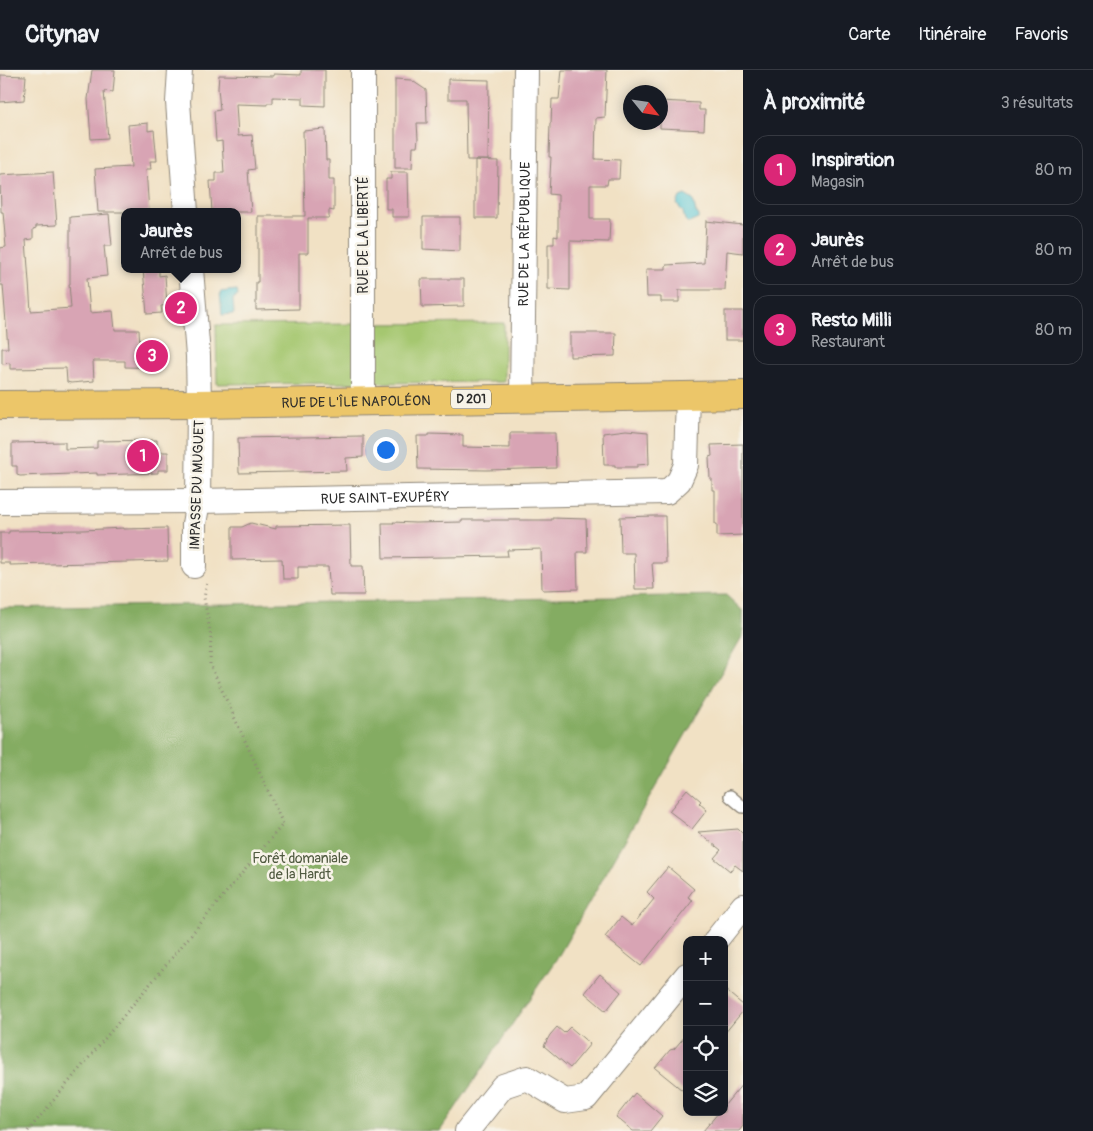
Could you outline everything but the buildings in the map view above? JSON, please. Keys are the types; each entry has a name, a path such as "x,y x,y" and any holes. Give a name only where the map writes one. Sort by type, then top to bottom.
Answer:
{"main road":[{"name":"RUE DE L'ÎLE NAPOLÉON","path":"0,405 199,404 743,395"}],"street":[{"path":"180,70 178,102 186,208"},
{"name":"RUE DE LA LIBERTÉ","path":"363,70 363,401"},
{"name":"RUE DE LA RÉPUBLIQUE","path":"522,399 526,70"},
{"name":"IMPASSE DU MUGUET","path":"191,273 198,356 199,404 198,501 194,524 194,566"},
{"name":"RUE SAINT-EXUPÉRY","path":"0,502 198,501 667,492 679,481 686,465 688,395"},
{"path":"719,936 743,906"},
{"path":"467,1131 503,1086 527,1078 565,1101 586,1098 683,980"}],"lane":[{"path":"730,796 743,807"}],"path":[{"path":"28,1131 283,824 210,664 211,636 204,598 208,576 194,566"}],"green space":[{"path":"504,323 504,382 217,384 216,325"},
{"name":"Forêt domaniale de la Hardt","path":"726,595 743,611 743,635 559,955 440,1131 0,1131 0,608"}],"water":[{"path":"685,195 693,200 696,213 699,215 698,219 689,223 685,220 683,212 677,204 680,197"},
{"path":"237,290 238,296 233,299 234,314 222,315 220,292"}],"place":[{"name":"Jaurès","path":"181,308"},
{"name":"Resto Milli","path":"152,356"},
{"name":"Inspiration","path":"143,456"}]}
